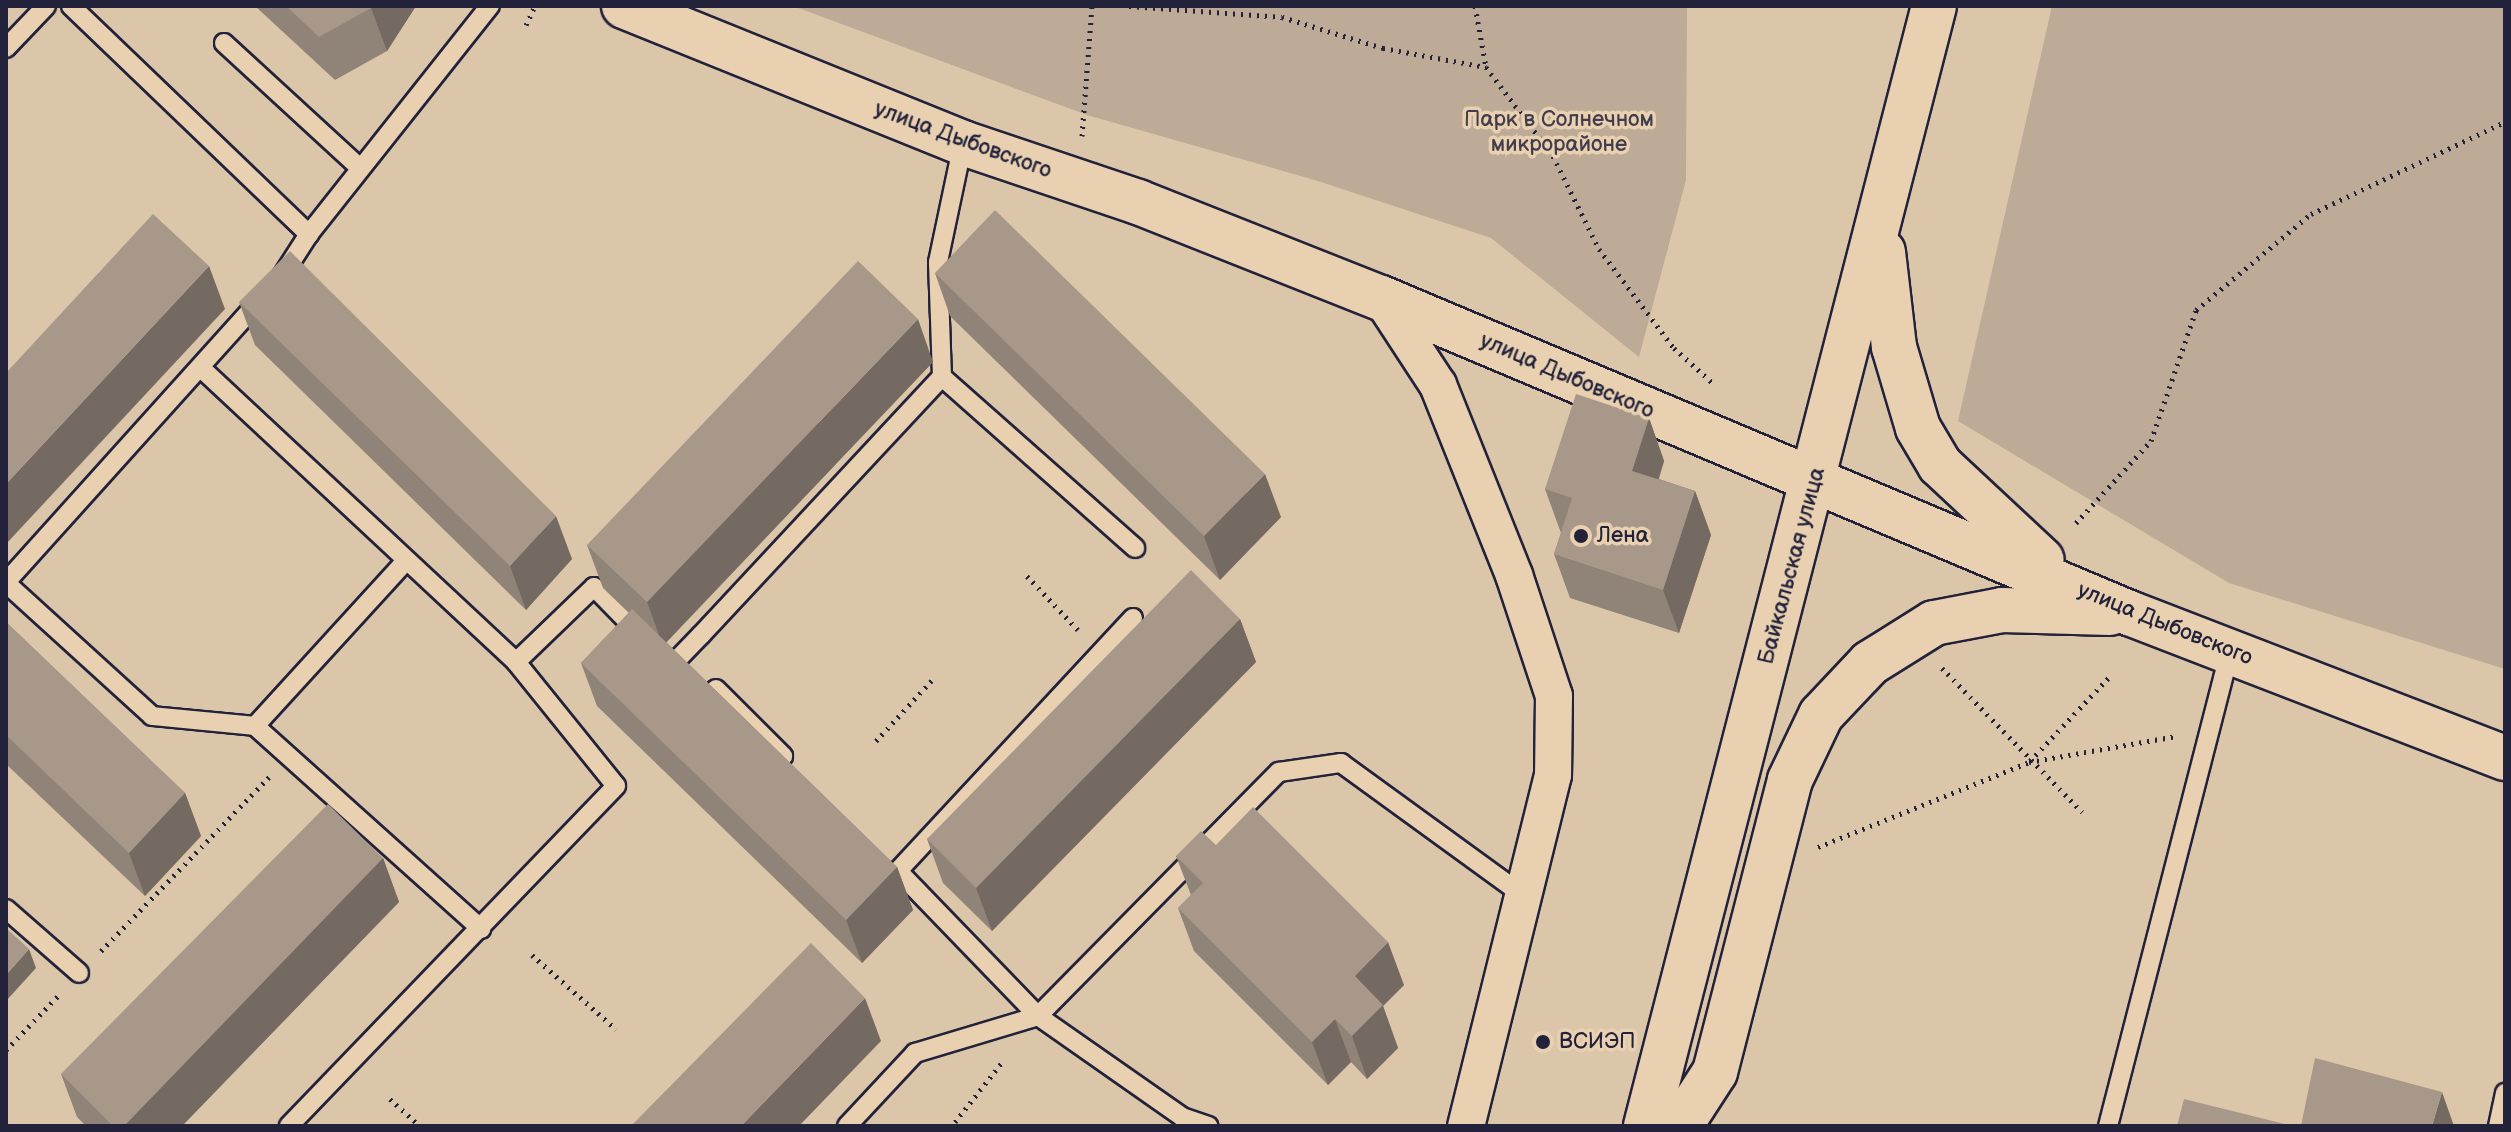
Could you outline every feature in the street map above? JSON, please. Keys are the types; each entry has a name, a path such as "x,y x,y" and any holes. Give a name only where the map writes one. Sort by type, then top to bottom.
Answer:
{"main road":[{"name":"улица Дыбовского","path":"624,6 963,143 1072,180 1381,298 2074,587 2129,613 2505,758"},
{"name":"Байкальская улица","path":"1646,1126 1934,6"},
{"path":"1880,224 1894,347 1918,428 1940,465 2074,587"},
{"path":"1680,1126 1715,1072 1790,780 1821,715 1870,663 1934,623 2002,610 2129,613"}],"street":[{"path":"1381,298 1438,385 1514,575 1554,696 1553,775 1466,1126"}],"lane":[{"path":"6,48 46,6"},
{"path":"71,6 309,234"},
{"path":"481,929 255,726 152,716 6,582 288,269 309,234 490,6"},
{"path":"224,43 360,168"},
{"path":"516,662 594,587 672,665 942,377 938,262 963,143"},
{"path":"201,368 405,562 516,662 616,786 289,1126"},
{"path":"942,377 1135,548"},
{"path":"255,726 405,562"},
{"path":"1133,618 893,866 1038,1016 1182,1117 1208,1126"},
{"path":"2108,1126 2230,651"},
{"path":"716,689 802,775"},
{"path":"847,1126 915,1053 1038,1016 1279,772 1341,763 1523,895"},
{"path":"6,909 79,973"},
{"path":"2498,1126 2505,1093"}],"path":[{"path":"526,25 535,6"},
{"path":"1072,180 1087,115 1092,6"},
{"path":"1129,6 1282,17 1383,48 1486,67"},
{"path":"1475,6 1486,67 1553,156 1599,249 1674,348 1715,385"},
{"path":"2076,523 2151,441 2196,310 2311,214 2505,122"},
{"path":"1027,576 1100,653"},
{"path":"1930,655 2029,762 2082,812"},
{"path":"2029,762 2112,674"},
{"path":"876,741 933,679"},
{"path":"1810,850 2029,762 2132,741 2209,732"},
{"path":"6,1050 288,757"},
{"path":"532,955 616,1029"},
{"path":"955,1122 1038,1016"},
{"path":"390,1099 420,1126"}],"green space":[{"name":"Парк в Солнечном микрорайоне","path":"793,6 1687,6 1686,180 1639,357 1491,238 1318,181 1087,115"},
{"path":"2052,6 2505,6 2505,669 2229,583 1958,421"}],"building":[{"path":"286,6 372,6 319,37"},
{"path":"995,210 1265,474 1204,536 935,273"},
{"path":"153,214 209,266 6,484 6,373"},
{"path":"290,251 556,516 510,566 239,302"},
{"path":"858,261 918,319 647,602 587,545"},
{"path":"1576,394 1649,418 1632,471 1695,491 1663,590 1554,554 1572,498 1545,489"},
{"path":"1191,570 1240,619 976,888 927,839"},
{"path":"632,609 897,867 846,920 581,663"},
{"path":"6,622 185,793 129,853 6,735"},
{"path":"328,804 383,858 124,1126 113,1126 61,1074"},
{"path":"1253,807 1388,942 1355,976 1383,1005 1352,1036 1335,1019 1312,1042 1178,908 1203,883 1176,856 1201,831 1216,845"},
{"path":"6,928 29,949 6,975"},
{"path":"811,943 865,998 741,1126 631,1126"},
{"path":"2315,1058 2442,1092 2432,1126 2301,1126"},
{"path":"2184,1099 2293,1126 2177,1126"}],"place":[{"name":"Лена","path":"1581,536"},
{"name":"ВСИЭП","path":"1543,1042"}]}
